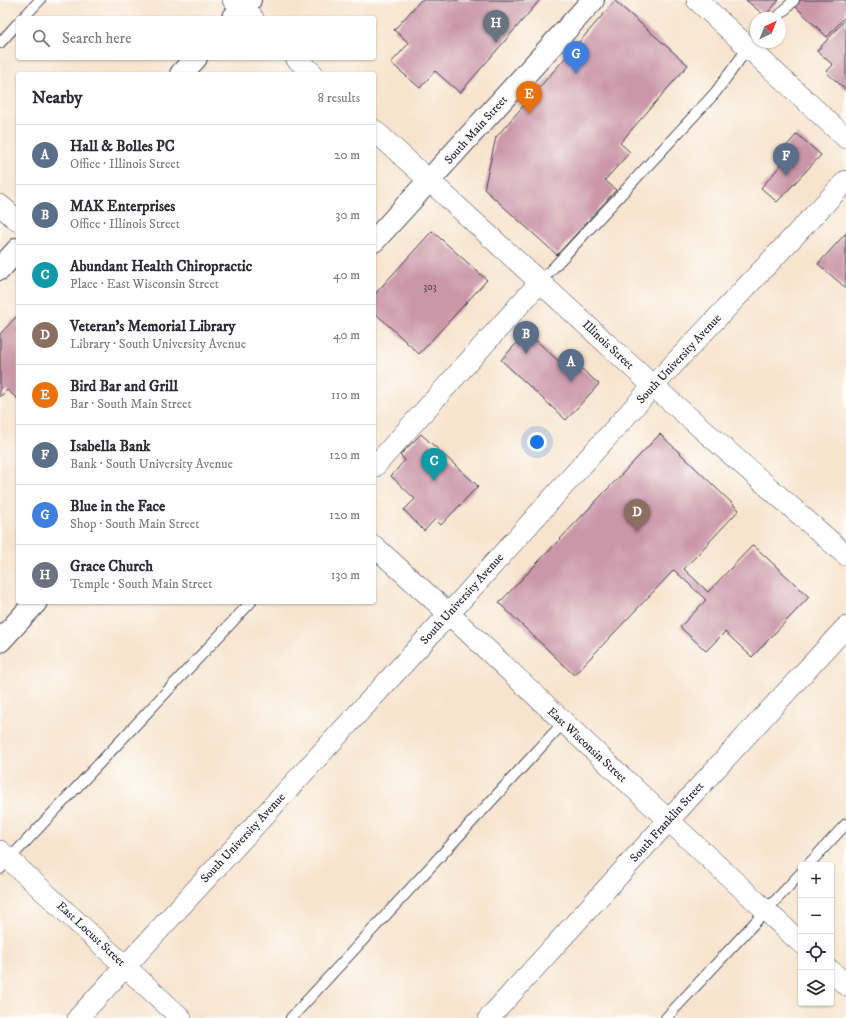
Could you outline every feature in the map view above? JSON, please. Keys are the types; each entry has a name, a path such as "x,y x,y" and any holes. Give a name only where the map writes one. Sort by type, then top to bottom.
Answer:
{"street":[{"name":"South Main Street","path":"376,239 593,0"},
{"path":"697,0 750,42"},
{"path":"756,48 846,138"},
{"path":"183,72 194,60"},
{"path":"298,60 311,72"},
{"name":"Illinois Street","path":"376,132 653,386 846,555"},
{"name":"South University Avenue","path":"78,1018 429,636 653,386 846,181"},
{"path":"0,205 16,219"},
{"path":"0,268 16,251"},
{"path":"376,466 540,282"},
{"name":"East Wisconsin Street","path":"376,548 448,613 668,821 798,940"},
{"path":"0,641 34,604"},
{"name":"South Franklin Street","path":"490,1018 846,627"},
{"name":"East Locust Street","path":"3,860 126,967 181,1018"},
{"path":"834,974 846,985"}],"lane":[{"path":"25,16 40,0"},
{"path":"783,12 794,0"},
{"path":"0,43 16,25"},
{"path":"540,282 715,93 750,47"},
{"path":"3,860 28,838 249,604"},
{"path":"291,1018 564,722"},
{"path":"811,862 846,824"},
{"path":"666,1018 798,876"}],"building":[{"path":"421,0 540,0 460,93 435,71 420,88 391,63 409,43 394,30"},
{"path":"746,0 779,0 768,12 760,12"},
{"path":"795,0 846,0 846,16 827,37 792,3"},
{"path":"615,1 688,65 620,143 630,152 605,180 616,190 557,255 484,189 496,137"},
{"path":"846,19 846,90 826,72 833,65 817,51"},
{"path":"797,134 821,155 777,202 761,188 781,165 775,159"},
{"path":"432,231 487,280 419,354 376,314 376,293"},
{"path":"846,233 846,288 818,264"},
{"path":"16,317 16,397 7,390 0,397 0,334"},
{"path":"527,332 567,369 574,362 599,384 566,420 501,360"},
{"path":"421,434 478,486 441,525 435,519 424,531 404,510 415,499 391,476 405,460 400,455"},
{"path":"660,434 739,510 684,569 708,592 753,545 809,597 752,657 725,632 706,651 680,627 706,600 674,570 574,675 499,603"}],"place":[{"name":"Grace Church","path":"496,43"},
{"name":"Blue in the Face","path":"576,74"},
{"name":"Bird Bar and Grill","path":"529,114"},
{"name":"Isabella Bank","path":"786,176"},
{"name":"MAK Enterprises","path":"526,354"},
{"name":"Hall & Bolles PC","path":"571,382"},
{"name":"Abundant Health Chiropractic","path":"434,481"},
{"name":"Veteran's Memorial Library","path":"637,532"}]}
